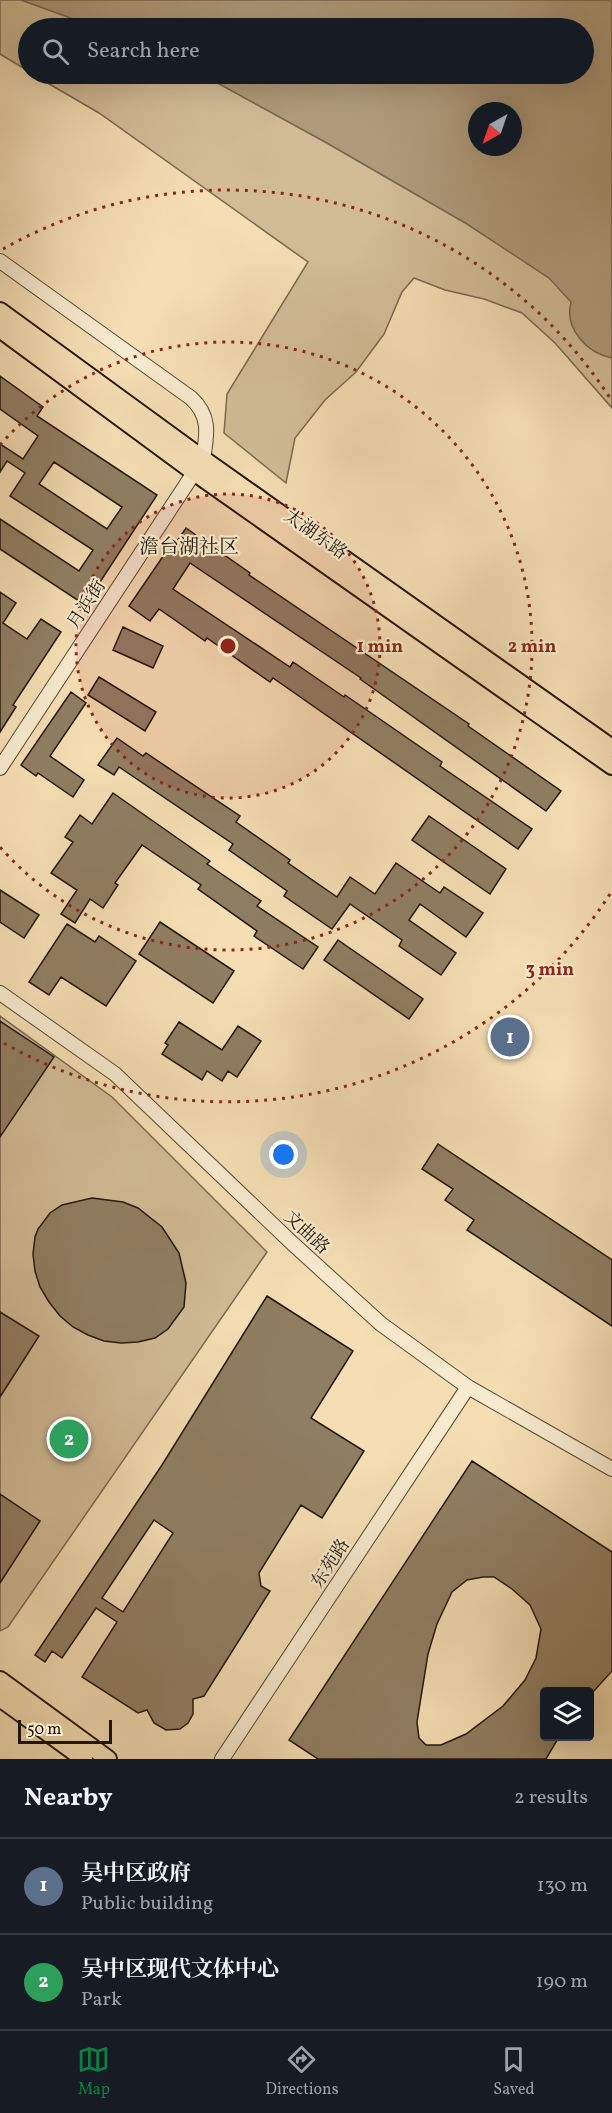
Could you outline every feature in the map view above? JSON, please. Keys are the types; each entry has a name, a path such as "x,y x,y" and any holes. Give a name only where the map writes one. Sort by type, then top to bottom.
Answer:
{"main road":[{"name":"太湖东路","path":"0,311 198,465 612,766"},
{"name":"太湖东路","path":"0,329 612,748"},
{"path":"0,1680 108,1759"},
{"path":"0,1698 84,1759"}],"street":[{"path":"0,261 196,402 207,424 198,465"},
{"name":"月浜街","path":"0,768 198,465"},
{"name":"文曲路","path":"0,993 114,1074 381,1324 468,1387 612,1469"},
{"name":"东苑路","path":"222,1759 468,1387"}],"shaded area":[{"path":"0,0 171,0 200,18 18,18 18,65 0,54"},
{"path":"21,0 610,0 612,2 612,358 594,351 580,338 571,321 571,302 549,278 467,224 219,84 594,84 594,18 70,18"},
{"path":"49,84 300,84 612,313 612,408 555,343 522,313 484,299 445,290 414,278 402,292 384,334 356,372 325,400 295,438 286,483 224,433 227,394 308,262 99,113"},
{"path":"0,1016 112,1097 267,1252 8,1627 0,1631"}],"building":[{"path":"0,376 43,407 37,416 157,495 85,605 0,549 0,519 79,571 93,550 10,496 25,473 7,461 0,472 0,444 23,459 38,436 0,409","holes":["54,462 122,507 107,529 39,484"]},
{"path":"186,528 250,573 249,575 469,724 468,726 561,791 546,811 361,678 190,563 173,589 290,667 293,662 344,697 345,695 442,762 440,766 532,829 518,849 273,678 270,682 207,638 205,641 159,609 150,621 129,606 166,552 168,554"},
{"path":"0,592 16,603 3,623 27,639 41,619 61,632 13,705 16,707 0,732"},
{"path":"123,627 163,646 153,668 113,650"},
{"path":"99,677 156,712 145,731 88,695"},
{"path":"71,692 86,703 50,756 84,780 73,797 38,773 36,776 21,765"},
{"path":"117,738 143,756 146,753 240,816 236,822 290,860 288,863 337,897 350,877 375,894 396,863 440,893 444,887 483,913 466,937 420,904 409,920 456,953 441,975 399,946 402,940 350,904 332,929 284,896 287,891 229,850 233,844 119,767 114,775 98,765"},
{"path":"113,793 210,861 207,864 261,901 257,906 318,947 303,969 254,936 257,931 198,889 201,885 142,845 115,883 118,885 103,908 90,899 75,923 61,914 77,890 51,873 73,842 65,837 80,815 92,824"},
{"path":"429,816 506,869 490,894 412,840"},
{"path":"0,890 39,915 24,938 0,922"},
{"path":"160,922 234,971 213,1003 139,954"},
{"path":"67,924 95,942 99,936 136,961 106,1006 61,977 49,995 29,982"},
{"path":"338,940 423,999 409,1019 324,960"},
{"path":"0,1021 54,1057 0,1137"},
{"path":"179,1022 222,1050 238,1026 261,1041 237,1077 228,1071 222,1081 207,1071 202,1080 162,1054 168,1045 165,1043"},
{"path":"438,1144 612,1260 612,1326 467,1230 474,1220 445,1200 453,1189 422,1169"},
{"path":"92,1198 123,1202 138,1208 162,1227 179,1253 186,1283 184,1307 168,1329 155,1338 121,1343 104,1341 88,1335 73,1327 60,1316 40,1287 33,1254 38,1229 50,1213 62,1205"},
{"path":"267,1296 353,1351 311,1418 364,1451 322,1518 301,1505 259,1573 261,1586 270,1591 204,1696 193,1699 193,1714 188,1723 180,1729 166,1730 154,1723 147,1710 138,1713 82,1677 117,1622 96,1608 62,1658 52,1651 45,1662 35,1655 162,1465","holes":["154,1520 173,1533 123,1612 102,1598"]},
{"path":"0,1312 39,1336 0,1397"},
{"path":"472,1461 612,1552 612,1671 594,1691 594,1687 540,1687 540,1741 557,1741 546,1759 318,1759 289,1740","holes":["483,1577 494,1577 530,1605 541,1629 536,1658 525,1680 503,1706 466,1734 441,1745 426,1745 419,1738 417,1722 428,1654 437,1624 452,1592 467,1580"]},
{"path":"0,1494 40,1521 0,1583"}],"place":[{"name":"吴中区政府","path":"510,1037"},
{"name":"吴中区现代文体中心","path":"69,1439"}],"district":[{"name":"澹台湖社区","path":"189,546"}]}
